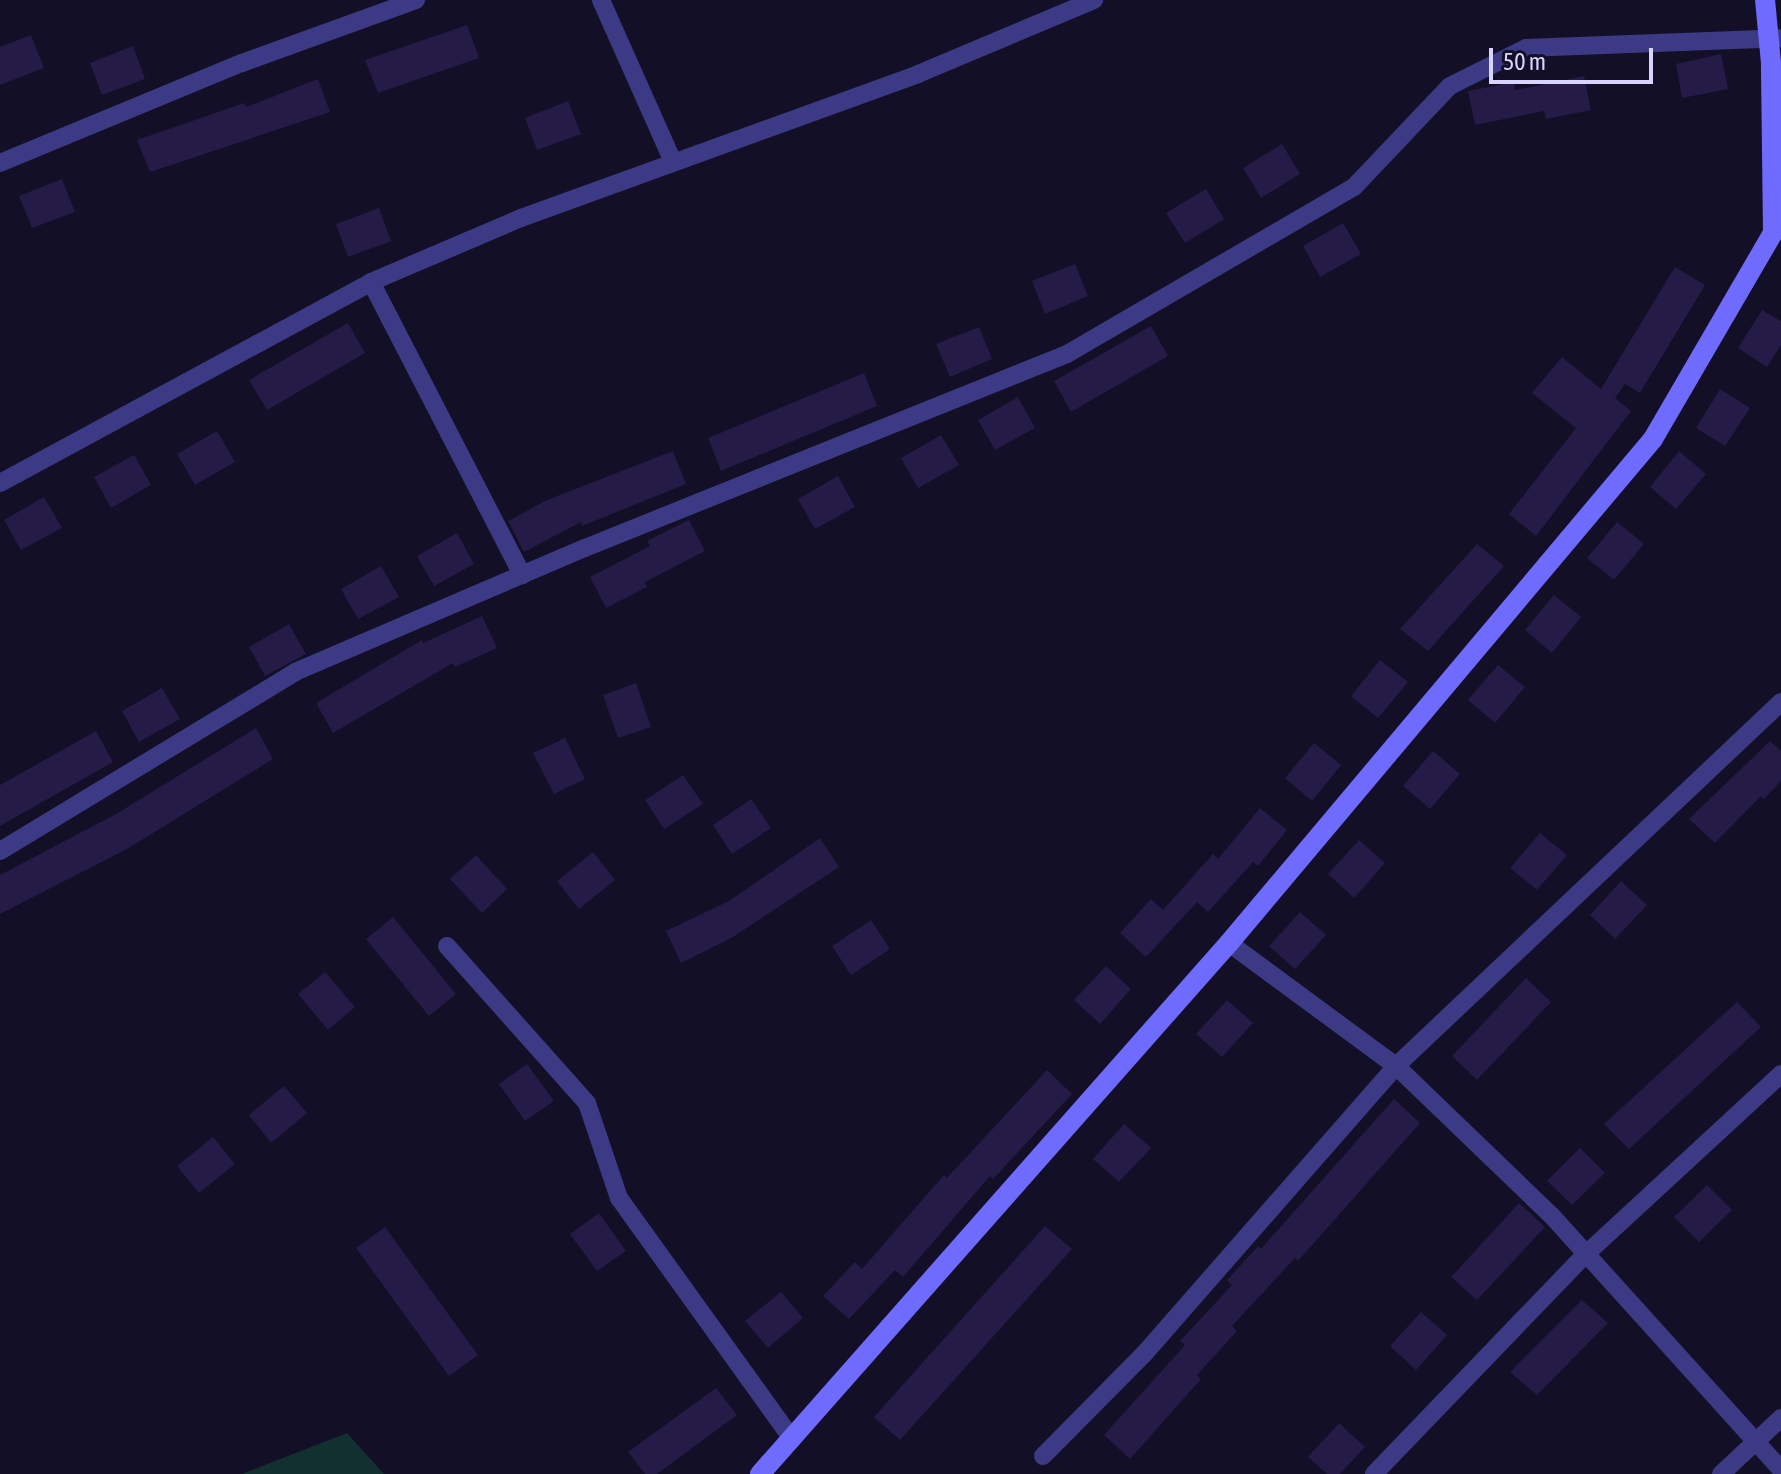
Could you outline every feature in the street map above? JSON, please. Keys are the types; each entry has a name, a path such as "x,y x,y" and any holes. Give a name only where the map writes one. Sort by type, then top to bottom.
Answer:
{"street":[{"path":"0,163 242,63 416,0"},
{"path":"601,0 673,162"},
{"path":"0,483 371,282 521,218 918,74 1094,0"},
{"path":"760,1474 1229,943 1653,439 1773,233 1776,161 1774,39 1765,0"},
{"path":"0,851 295,672 522,575 1067,354 1354,187 1450,86 1526,48 1774,39"},
{"path":"371,282 522,575"},
{"path":"1043,1456 1144,1354 1396,1066 1781,702"},
{"path":"1229,943 1396,1066 1552,1216 1781,1469"},
{"path":"447,946 587,1103 619,1198 792,1439"},
{"path":"1374,1474 1585,1255 1781,1074"},
{"path":"1721,1474 1781,1418"}],"green space":[{"path":"347,1433 384,1474 242,1474"}],"building":[{"path":"467,25 479,58 378,93 365,60"},
{"path":"31,35 44,68 0,85 0,47"},
{"path":"133,46 145,79 102,95 90,63"},
{"path":"1721,54 1728,89 1682,98 1676,64"},
{"path":"1584,76 1591,110 1546,119 1544,111 1475,125 1468,91 1514,82 1515,90"},
{"path":"318,79 330,112 150,172 137,140 244,103 246,107"},
{"path":"568,101 581,134 537,150 525,118"},
{"path":"1282,144 1300,174 1261,198 1243,168"},
{"path":"62,179 75,212 32,228 19,196"},
{"path":"1206,189 1224,219 1185,243 1166,213"},
{"path":"379,208 391,241 348,257 336,224"},
{"path":"1343,223 1361,254 1320,277 1303,246"},
{"path":"1075,264 1088,296 1045,314 1032,281"},
{"path":"1675,267 1705,285 1640,393 1625,384 1615,398 1631,411 1536,536 1509,514 1576,428 1532,393 1562,357 1601,389"},
{"path":"1762,310 1781,321 1781,345 1767,367 1738,348"},
{"path":"348,323 365,353 267,410 249,380"},
{"path":"1151,326 1168,356 1071,412 1054,381"},
{"path":"979,327 992,359 950,377 936,344"},
{"path":"864,373 877,406 721,471 708,438"},
{"path":"1720,389 1750,408 1725,446 1696,428"},
{"path":"1018,397 1035,428 995,450 978,420"},
{"path":"217,431 235,462 195,485 177,454"},
{"path":"941,435 959,465 918,488 901,458"},
{"path":"673,451 686,484 582,526 581,522 524,552 508,521 547,500"},
{"path":"1679,451 1706,474 1676,509 1650,487"},
{"path":"134,455 151,485 111,508 94,477"},
{"path":"838,476 855,507 815,529 798,499"},
{"path":"44,497 62,528 21,550 4,520"},
{"path":"689,520 705,551 645,582 647,587 606,608 590,577 650,546 647,541"},
{"path":"1617,522 1644,544 1614,580 1587,558"},
{"path":"457,533 474,564 434,586 417,556"},
{"path":"1477,544 1504,566 1428,651 1400,629"},
{"path":"381,566 399,597 358,619 341,589"},
{"path":"1554,595 1581,617 1552,653 1525,630"},
{"path":"482,616 497,648 455,667 453,663 333,733 316,703 422,640 423,643"},
{"path":"289,624 306,654 265,676 249,647"},
{"path":"1380,660 1408,682 1378,718 1351,696"},
{"path":"1498,665 1525,687 1495,723 1468,700"},
{"path":"636,683 651,727 618,738 603,695"},
{"path":"162,688 180,719 139,742 122,711"},
{"path":"256,728 273,759 127,849 0,914 0,875 116,814"},
{"path":"96,731 113,762 0,826 0,785"},
{"path":"565,738 585,779 554,794 533,753"},
{"path":"1770,741 1781,751 1781,781 1764,799 1761,796 1715,843 1689,819"},
{"path":"1314,743 1341,765 1312,801 1285,778"},
{"path":"1433,751 1460,774 1430,809 1403,786"},
{"path":"683,775 703,804 664,829 645,800"},
{"path":"751,799 771,828 732,854 713,825"},
{"path":"1260,808 1287,830 1258,866 1253,862 1208,912 1197,902 1146,957 1120,933 1151,899 1163,910 1213,854 1218,859"},
{"path":"1540,833 1567,855 1537,890 1510,868"},
{"path":"820,838 839,867 733,937 681,963 666,931 729,901"},
{"path":"1359,840 1385,863 1354,898 1328,874"},
{"path":"593,852 615,880 579,909 557,881"},
{"path":"476,855 507,889 482,913 450,879"},
{"path":"1621,881 1647,905 1615,939 1590,915"},
{"path":"1300,912 1326,935 1295,969 1269,946"},
{"path":"393,917 456,994 429,1016 366,939"},
{"path":"871,920 890,949 851,975 832,946"},
{"path":"1106,966 1131,989 1100,1024 1074,1000"},
{"path":"325,972 355,1007 328,1030 298,994"},
{"path":"1526,978 1551,1002 1477,1080 1452,1056"},
{"path":"1227,1000 1253,1023 1222,1057 1196,1034"},
{"path":"1737,1002 1761,1027 1629,1149 1604,1124"},
{"path":"527,1064 554,1101 525,1121 499,1084"},
{"path":"1047,1070 1072,1094 993,1179 990,1176 903,1277 895,1270 849,1319 823,1296 855,1262 862,1269 944,1175 947,1178"},
{"path":"284,1086 307,1113 271,1143 249,1115"},
{"path":"1394,1099 1420,1123 1298,1261 1295,1258 1232,1326 1237,1331 1197,1375 1201,1379 1130,1459 1104,1435 1185,1345 1180,1341 1232,1285 1227,1280 1258,1246 1261,1249"},
{"path":"1124,1124 1151,1148 1119,1182 1093,1159"},
{"path":"213,1137 235,1164 199,1193 177,1166"},
{"path":"1580,1148 1605,1173 1572,1205 1547,1181"},
{"path":"1707,1185 1732,1210 1699,1242 1674,1217"},
{"path":"1519,1203 1545,1227 1477,1300 1451,1277"},
{"path":"599,1213 626,1251 597,1271 570,1234"},
{"path":"1045,1226 1072,1249 900,1440 874,1417"},
{"path":"385,1227 478,1355 449,1376 356,1248"},
{"path":"781,1292 803,1318 768,1348 745,1321"},
{"path":"1582,1300 1608,1323 1537,1395 1510,1372"},
{"path":"1421,1312 1447,1335 1416,1370 1390,1346"},
{"path":"716,1388 737,1415 657,1474 645,1474 628,1452"},
{"path":"1339,1423 1365,1447 1340,1474 1327,1474 1308,1457"}]}
